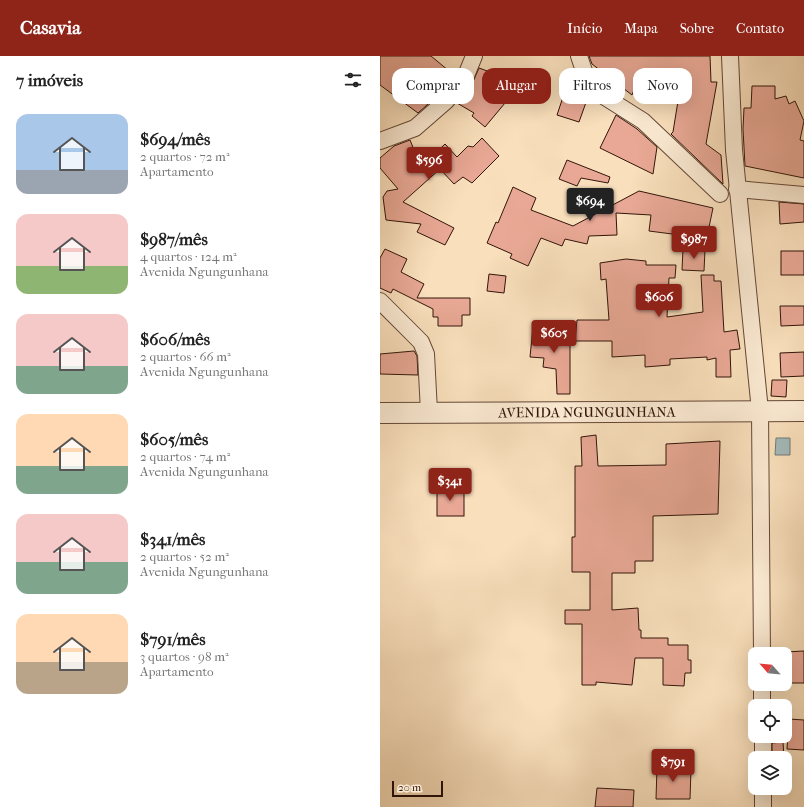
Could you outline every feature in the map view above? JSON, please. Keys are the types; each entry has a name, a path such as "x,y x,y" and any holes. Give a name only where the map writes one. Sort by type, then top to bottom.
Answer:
{"street":[{"path":"380,141 415,128 446,101 465,78 474,56"},
{"path":"579,56 586,77 605,97 643,121 720,194"},
{"path":"730,56 737,189 760,411 762,647"},
{"path":"737,189 804,195"},
{"path":"380,301 421,342 426,354 429,412"},
{"name":"AVENIDA NGUNGUNHANA","path":"380,413 799,411"},
{"path":"763,795 763,807"}],"water":[{"path":"776,438 790,438 790,455 775,455"}],"building":[{"path":"380,56 431,56 445,68 392,68 392,94 380,85"},
{"path":"589,56 710,56 711,82 717,82 706,144 721,155 723,184 671,134 673,132 678,104 692,104 692,68 633,68 632,95 625,90 625,68 597,68 592,64"},
{"path":"479,68 482,69 482,104 504,104 485,127 472,116 474,113 459,104 474,104 474,79"},
{"path":"752,86 775,86 775,99 786,96 789,104 795,101 804,121 800,140 804,141 804,178 745,166 743,129 744,108 751,108"},
{"path":"406,104 428,104 418,113"},
{"path":"561,104 585,104 579,122 557,115"},
{"path":"616,115 637,129 657,147 653,174 600,148"},
{"path":"482,138 499,156 472,183 463,177 454,184 440,169 403,202 454,228 445,245 417,232 421,224 386,220 383,197 387,191 398,189 380,168 380,158 394,146 410,140 421,167 445,144 457,157 468,146 473,147"},
{"path":"567,160 610,177 608,183 581,178 577,186 559,179"},
{"path":"513,187 536,198 531,210 573,226 639,191 713,208 708,232 680,235 649,231 651,215 616,213 617,235 589,236 587,244 565,239 562,246 541,238 528,266 510,258 512,254 487,243 496,222 498,223"},
{"path":"779,202 804,204 804,222 780,224"},
{"path":"385,249 407,259 401,272 424,284 417,298 470,298 470,315 462,315 462,326 438,326 438,317 433,317 433,309 393,289 391,293 380,288 380,258"},
{"path":"683,249 705,250 704,271 682,270"},
{"path":"781,251 804,251 804,275 781,275"},
{"path":"626,259 646,261 646,265 676,265 675,278 669,278 667,317 703,312 701,275 714,275 714,281 721,281 724,332 737,330 740,349 730,350 731,377 716,377 716,358 707,360 707,357 670,359 670,365 645,367 645,355 612,357 612,341 575,341 577,320 609,320 606,279 601,280 600,263"},
{"path":"489,274 506,276 504,293 487,291"},
{"path":"780,306 804,306 804,325 781,326"},
{"path":"533,327 570,330 570,394 557,394 556,369 543,367 544,358 530,357"},
{"path":"414,351 417,356 418,375 380,374 380,354"},
{"path":"804,352 804,376 781,377 780,353"},
{"path":"772,380 787,380 786,397 771,396"},
{"path":"596,435 598,466 666,465 666,444 720,441 718,514 653,516 653,561 635,561 635,573 612,573 612,610 638,608 641,638 668,638 668,645 688,645 688,660 691,660 691,673 685,673 684,686 663,685 663,658 635,658 632,685 596,682 596,685 582,685 582,624 565,624 565,610 590,610 590,572 572,572 572,537 575,537 575,466 582,466 581,437"},
{"path":"437,487 464,487 464,516 437,516"},
{"path":"804,651 804,683 792,683 792,652"},
{"path":"792,719 804,720 804,750 787,749 787,743 792,743"},
{"path":"772,743 783,743 784,751 772,751"},
{"path":"657,767 691,769 690,799 656,799"},
{"path":"597,788 634,790 633,807 595,807"}]}
